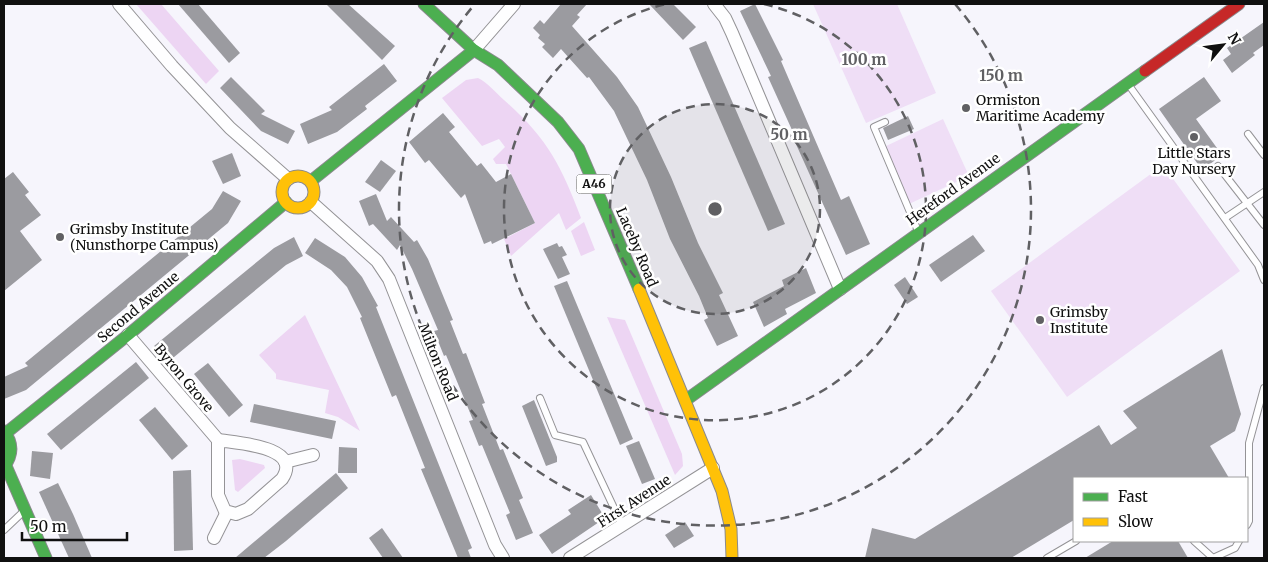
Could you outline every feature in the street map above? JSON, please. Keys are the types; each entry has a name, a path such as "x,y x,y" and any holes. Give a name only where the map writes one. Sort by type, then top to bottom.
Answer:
{"main road":[{"name":"Laceby Road","path":"424,4 474,50 505,71 558,122 579,149 713,468 727,509 732,558"},
{"name":"Hereford Avenue","path":"686,400 1234,5"},
{"path":"311,181 474,50"},
{"path":"299,176 311,181 314,191 311,202 300,207 286,202 282,191 288,179 299,176"},
{"name":"Second Avenue","path":"5,467 11,451 5,432 128,335 286,202"},
{"path":"5,467 46,558"}],"street":[{"path":"119,4 172,66 230,128 288,179"},
{"path":"474,50 514,4"},
{"path":"714,4 725,18 732,33 840,289"},
{"name":"Milton Road","path":"311,202 376,260 389,279 495,545 503,558"},
{"name":"Byron Grove","path":"128,335 218,440"},
{"path":"218,440 272,450 282,457 285,462 286,474 255,503 236,514 227,512 218,495 218,440"},
{"path":"285,462 312,456"},
{"name":"First Avenue","path":"570,558 713,468"},
{"path":"214,538 227,512"}],"lane":[{"path":"1127,83 1258,265 1264,280"},
{"path":"885,122 874,127 919,232"},
{"path":"1248,134 1264,155"},
{"path":"1218,166 1264,225"},
{"path":"1225,218 1264,192"},
{"path":"1248,523 1249,443 1264,388"},
{"path":"540,398 555,435 583,442 623,526"},
{"path":"4,530 25,511"},
{"path":"1047,558 1074,542"},
{"path":"1195,542 1213,558 1235,548 1238,542"}],"shaded area":[{"path":"136,4 161,4 219,71 206,84"},
{"path":"813,4 897,4 936,93 866,123"},
{"path":"478,78 489,85 519,114 542,140 567,183 581,218 566,230 559,213 511,256 504,239 535,223 506,164 496,164 493,159 505,147 499,139 482,146 442,98 466,80"},
{"path":"943,119 969,176 909,204 884,147"},
{"path":"1163,165 1240,271 1067,397 991,291"},
{"path":"584,222 595,250 581,256 571,231"},
{"path":"305,315 360,431 338,417 325,413 329,390 276,379 276,374 259,355"},
{"path":"607,317 625,320 682,454 683,466 675,475"},
{"path":"240,459 264,465 265,468 238,492 235,490 232,460"}],"building":[{"path":"178,4 198,4 240,53 229,63"},
{"path":"326,4 348,4 395,46 382,60"},
{"path":"561,4 587,4 577,15 580,17 572,26 617,77 638,107 671,177 698,243 723,293 719,295 738,336 717,346 704,320 708,318 699,296 670,239 647,180 614,111 589,77 587,78 561,49 553,58 542,47 545,44 538,38 540,35 533,28 540,20 544,24"},
{"path":"649,4 673,4 696,27 683,40"},
{"path":"755,4 783,60 781,61 841,200 849,196 870,244 846,255 795,142 797,141 768,77 771,76 740,11"},
{"path":"1264,22 1264,45 1253,53 1255,55 1232,73 1223,60 1231,54 1227,48"},
{"path":"706,41 785,224 768,231 689,48"},
{"path":"384,64 397,81 365,106 367,109 337,132 308,144 300,124 332,110 329,107"},
{"path":"231,77 265,111 261,114 295,131 288,144 261,131 220,88"},
{"name":"Little Stars Day Nursery","path":"1204,77 1221,101 1196,119 1222,155 1202,170 1159,109"},
{"path":"443,113 455,127 449,132 477,166 481,163 496,182 511,174 535,223 492,244 491,241 484,244 465,194 461,198 429,160 425,163 409,142"},
{"path":"908,116 914,129 888,140 883,128"},
{"path":"232,153 241,176 223,184 212,161"},
{"path":"381,160 396,171 380,192 365,182"},
{"path":"13,172 29,192 25,195 41,215 20,231 42,260 4,291 4,179"},
{"path":"223,191 241,201 228,223 26,390 4,399 4,377 28,366 25,363 212,209"},
{"path":"376,194 387,221 391,217 414,242 417,240 428,259 453,320 450,321 463,354 466,353 485,403 482,404 500,450 503,449 523,498 519,500 533,533 516,540 506,515 510,513 482,445 479,446 469,421 473,420 434,331 438,330 400,245 397,250 373,224 369,226 359,201"},
{"path":"973,235 985,251 941,282 929,265"},
{"path":"294,237 303,256 286,265 168,362 154,346 274,248"},
{"path":"315,238 345,257 362,277 378,306 376,307 472,548 468,550 471,558 458,558 421,469 425,468 396,395 392,397 360,318 362,317 347,287 331,270 305,253"},
{"path":"557,243 559,247 562,246 567,255 562,257 570,274 558,279 543,249"},
{"path":"806,268 816,293 785,309 787,314 764,327 753,302 784,286 782,280"},
{"path":"905,277 918,297 907,304 894,285"},
{"path":"567,281 633,439 620,445 554,286"},
{"path":"1222,349 1241,414 1235,431 1210,446 1228,477 1073,477 1073,521 1011,558 865,558 872,528 915,539 1099,425 1111,445 1137,428 1123,411"},
{"path":"136,362 149,378 61,450 47,434"},
{"path":"208,363 243,405 229,417 194,374"},
{"path":"534,400 557,457 557,462 546,466 522,406"},
{"path":"254,404 336,421 332,439 250,422"},
{"path":"155,407 188,446 172,460 139,420"},
{"path":"639,441 655,479 642,484 626,446"},
{"path":"339,447 357,448 357,473 338,473"},
{"path":"32,451 53,453 50,479 30,476"},
{"path":"191,470 193,550 174,551 173,471"},
{"path":"336,473 348,488 286,541 264,558 235,558"},
{"path":"58,483 92,558 69,558 39,492"},
{"path":"591,495 605,518 552,554 539,535 571,514 568,510"},
{"path":"685,522 694,536 674,548 665,535"},
{"path":"382,528 403,558 383,558 369,538"},
{"path":"1111,542 1179,542 1188,558 1085,558"}],"traffic: fast":[{"path":"424,4 474,50 498,65 558,122 579,149 639,289"},
{"path":"311,181 474,50"},
{"path":"686,400 1145,71"},
{"path":"6,433 128,335 286,202"},
{"path":"4,431 11,449 4,467"},
{"path":"6,466 46,558"}],"traffic: slow":[{"path":"298,176 304,177 309,181 313,186 314,192 313,198 309,203 304,207 298,208 292,207 287,203 283,198 282,192 283,186 287,181 292,177 298,176"},
{"path":"639,289 722,491 731,529 732,558"}],"traffic: jam":[{"path":"1145,71 1239,4"}],"place":[{"name":"Ormiston Maritime Academy","path":"966,108"},
{"name":"Little Stars Day Nursery","path":"1194,137"},
{"name":"Grimsby Institute (Nunsthorpe Campus)","path":"60,237"},
{"name":"Grimsby Institute","path":"1040,320"}]}
